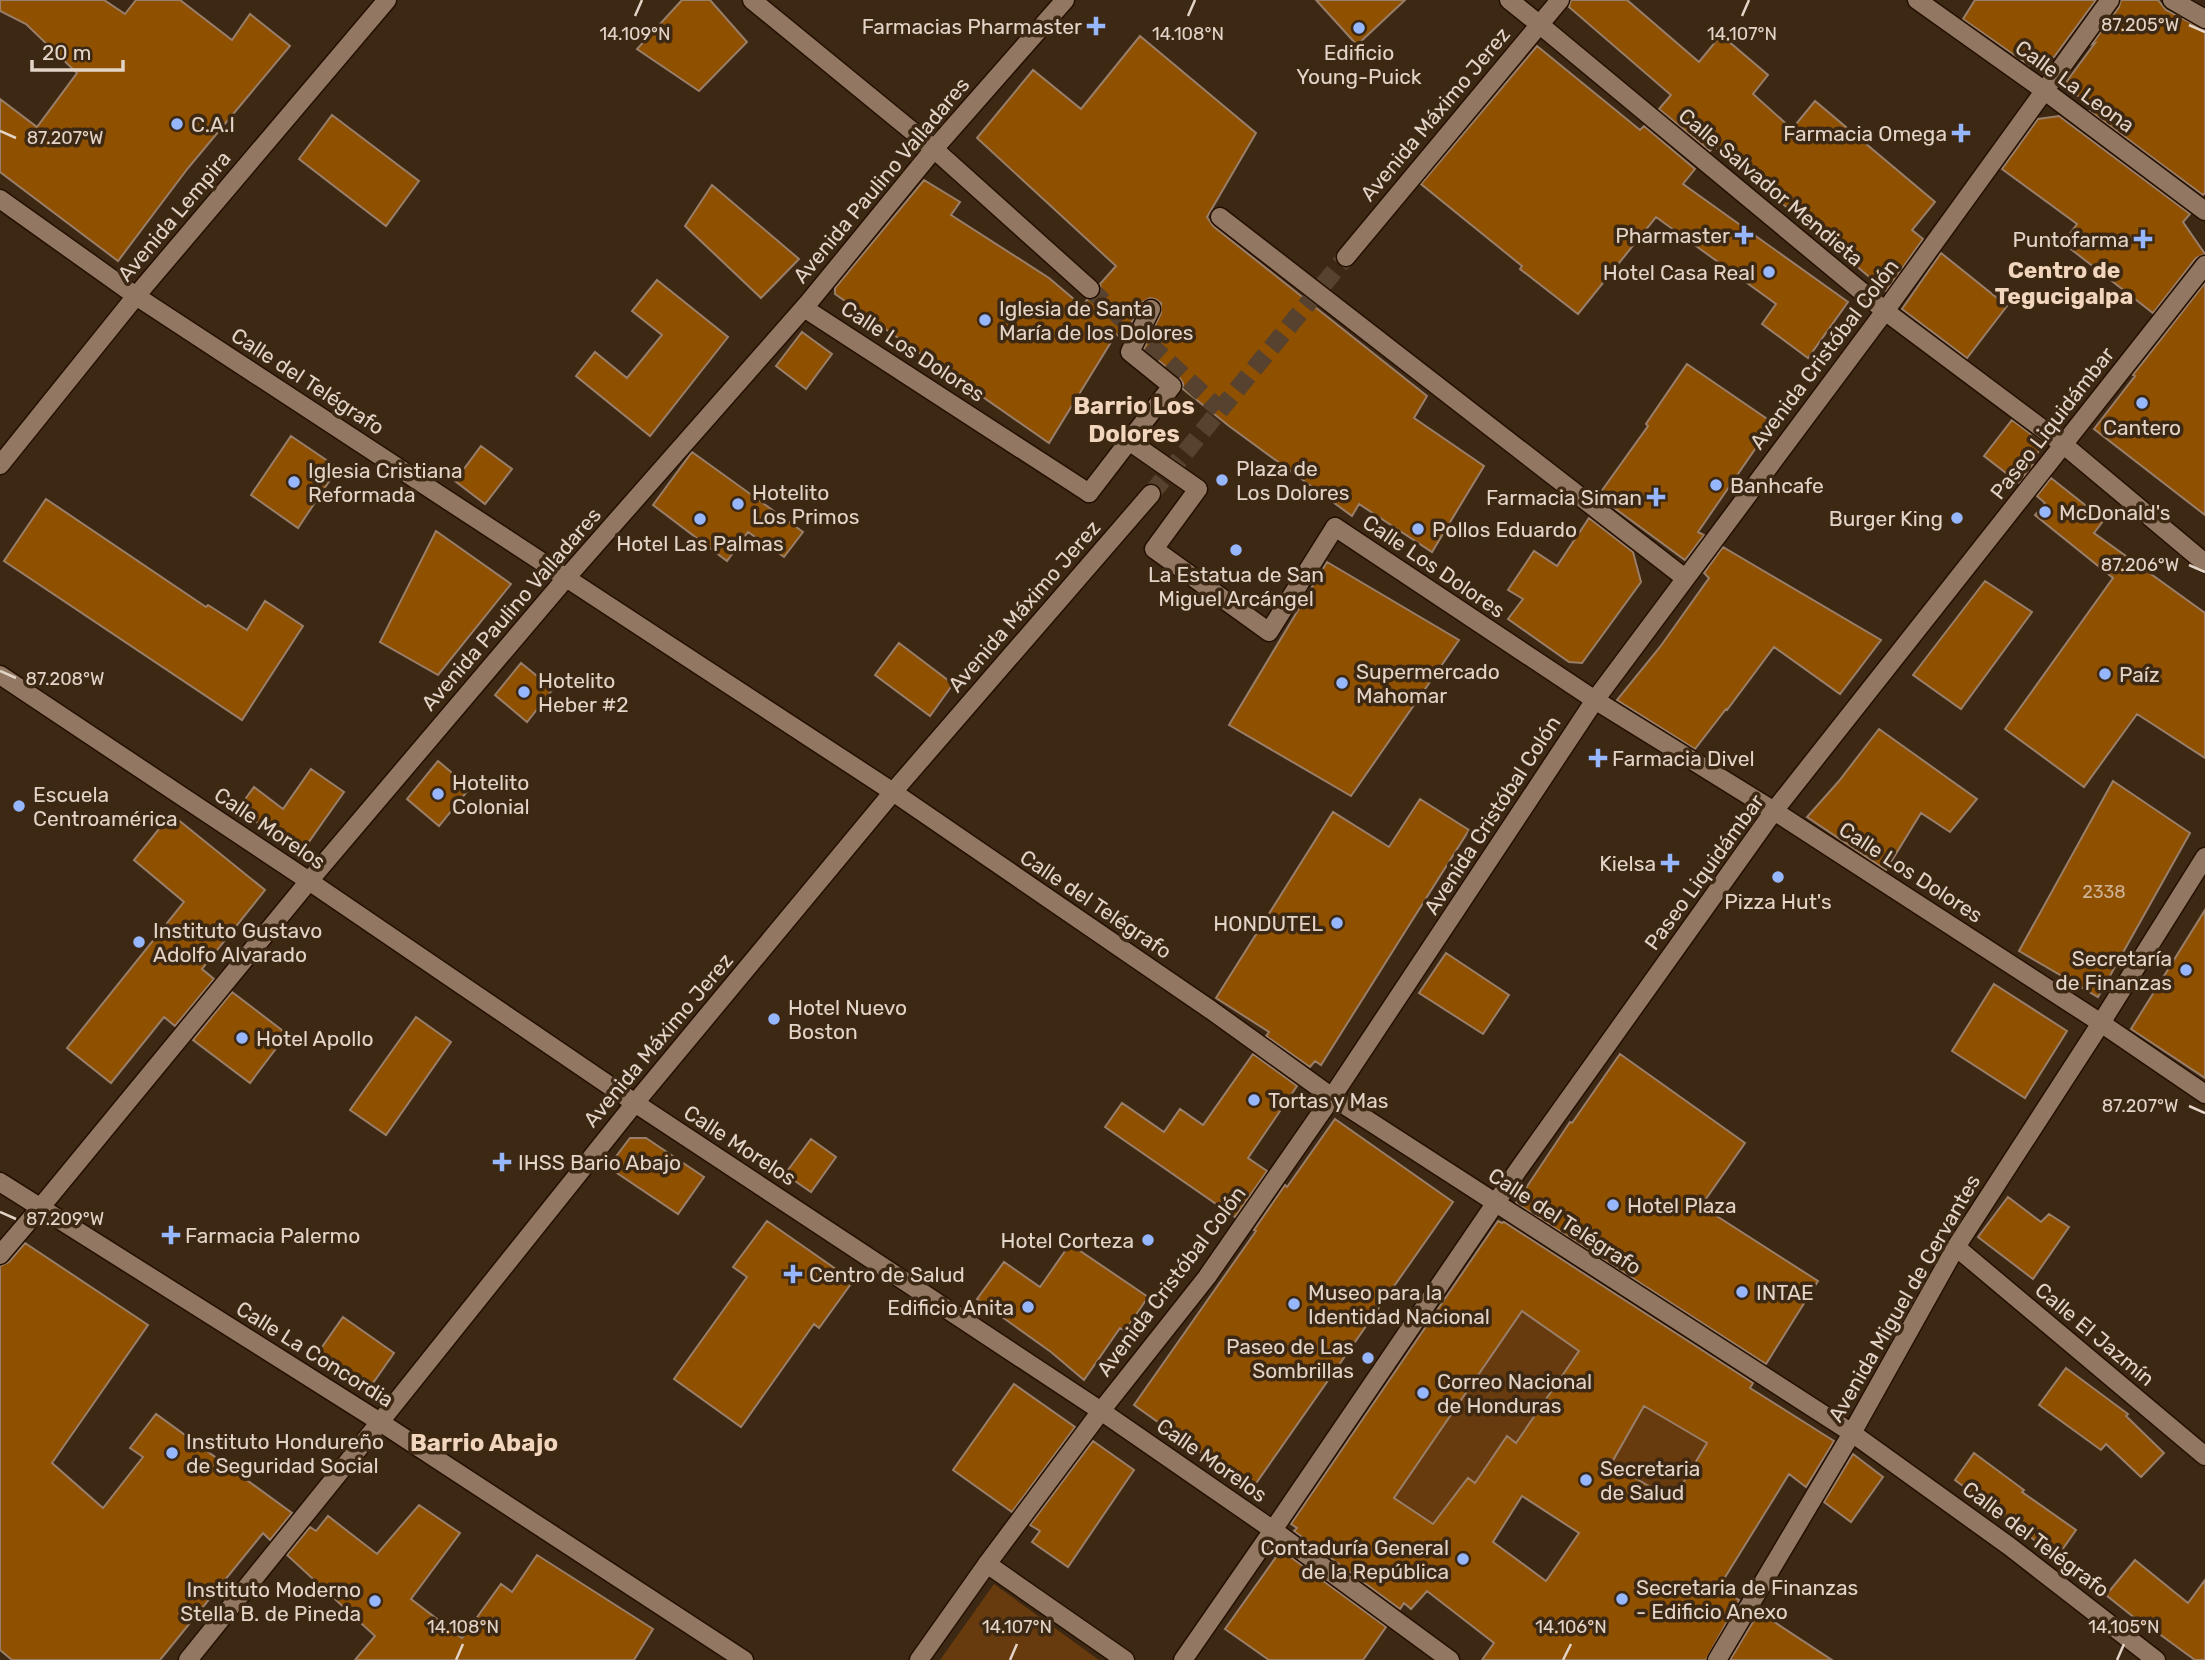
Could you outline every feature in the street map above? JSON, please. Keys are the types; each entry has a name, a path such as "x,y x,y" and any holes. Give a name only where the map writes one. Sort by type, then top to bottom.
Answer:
{"street":[{"name":"Avenida Lempira","path":"0,465 136,296 387,0"},
{"path":"752,0 934,149 1090,289"},
{"name":"Avenida Paulino Valladares","path":"0,1255 309,881 567,577 804,307 934,149 1065,0"},
{"name":"Calle Salvador Mendieta","path":"1509,0 1885,311 2064,445 2205,563"},
{"name":"Avenida Máximo Jerez","path":"1346,257 1560,0"},
{"name":"Calle La Leona","path":"1917,0 2045,91 2205,211"},
{"name":"Avenida Cristóbal Colón","path":"919,1660 986,1564 1101,1411 1207,1278 1332,1097 1595,700 1885,311 2110,0"},
{"path":"2172,0 2205,19"},
{"name":"Calle del Telégrafo","path":"0,199 136,296 893,792 1332,1097 1852,1433 2020,1554 2156,1660"},
{"path":"1220,217 1685,578"},
{"name":"Paseo Liquidámbar","path":"1182,1660 1496,1203 1774,811 2205,265"},
{"name":"Calle Los Dolores","path":"804,307 1089,493 1129,441 1198,489 1154,549 1269,632 1335,527 1595,700 1774,811 2101,1023 2205,1094"},
{"path":"1129,441 1172,386 1130,352 1152,309"},
{"name":"Avenida Máximo Jerez","path":"188,1660 635,1103 893,792 1151,494"},
{"name":"Calle Morelos","path":"0,675 635,1103 1101,1411 1273,1530 1450,1660"},
{"name":"Avenida Miguel de Cervantes","path":"1717,1660 1852,1433 1955,1247 2205,857"},
{"name":"Calle La Concordia","path":"0,1182 380,1422 744,1660"},
{"name":"Calle El Jazmín","path":"1955,1247 2205,1456"},
{"path":"986,1564 1125,1660"}],"shaded area":[{"path":"1522,1311 1579,1351 1516,1443 1506,1436 1484,1469 1513,1509 1468,1478 1433,1524 1394,1498"},
{"path":"1644,1406 1707,1443 1673,1500 1611,1464"},
{"path":"994,1584 1099,1660 940,1660"}],"building":[{"path":"0,0 104,0 125,14 136,0 180,0 232,40 250,14 290,46 188,168 118,261 0,172 0,99 37,127 77,73 26,24 0,11"},
{"path":"682,0 710,0 747,42 699,91 637,49"},
{"name":"Edificio Young-Puick","path":"1316,0 1405,0 1357,45"},
{"path":"1571,0 1627,0 1699,62 1721,35 1768,75 1753,94 1792,129 1815,101 1935,202 1912,230 1923,239 1886,291 1714,146 1710,151 1659,109 1671,95 1569,7"},
{"path":"1975,0 2096,0 2054,57 2030,66 1963,19"},
{"path":"2121,0 2158,0 2166,10 2205,30 2203,195 2090,111 2096,110 2064,85 2095,43 2092,44 2119,7"},
{"path":"1140,36 1256,133 1207,217 1213,226 1427,396 1414,418 1484,466 1432,552 1359,504 1352,516 1183,389 1179,377 1144,349 1161,313 1161,303 1155,299 1150,298 1141,303 1123,340 1116,334 1049,443 835,294 835,288 924,180 960,202 951,215 1049,278 1082,306 1087,300 1098,297 1100,284 1116,266 977,138 1033,70 1081,109"},
{"path":"1537,46 1640,130 1644,126 1695,169 1683,184 1848,302 1808,358 1762,324 1776,304 1656,217 1578,314 1520,269 1522,266 1421,184"},
{"path":"332,115 419,181 386,226 299,159"},
{"path":"2059,116 2190,214 2183,222 2205,254 2196,258 2153,313 2063,243 2077,224 2002,169 2038,119"},
{"path":"712,185 799,259 761,298 685,226"},
{"path":"1941,253 2007,306 1967,358 1902,309"},
{"path":"657,280 728,337 650,436 576,376 595,352 627,378 662,335 632,311"},
{"path":"2205,283 2205,515 2094,429"},
{"path":"802,332 832,354 806,389 776,366"},
{"path":"1687,364 1773,423 1698,532 1704,535 1685,560 1598,496 1648,426 1646,424"},
{"path":"2012,420 2044,444 2019,483 1984,456"},
{"name":"Iglesia Cristiana Reformada","path":"291,436 338,468 298,528 251,495"},
{"path":"481,446 512,469 485,504 455,481"},
{"path":"692,452 803,532 784,557 748,532 727,561 653,505"},
{"name":"Paíz","path":"2051,478 2104,520 2094,533 2205,613 2205,758 2137,714 2084,787 2005,729 2113,578 2035,515 2045,503 2037,496"},
{"path":"46,499 206,607 208,605 247,630 265,601 303,626 242,720 4,561"},
{"path":"1589,518 1633,552 1641,582 1582,663 1569,662 1508,619 1523,599 1508,590 1534,551 1557,566"},
{"path":"436,531 511,584 438,675 380,642"},
{"path":"1723,547 1881,640 1840,694 1774,647 1695,749 1617,700 1660,647 1709,578 1704,573"},
{"name":"Supermercado Mahomar","path":"1327,562 1459,640 1351,796 1229,725"},
{"path":"1985,581 2032,612 1961,709 1913,675"},
{"path":"899,643 953,684 930,716 875,675"},
{"name":"Hotelito Heber #2","path":"521,663 553,689 527,722 495,695"},
{"path":"1879,729 1977,799 1950,832 1921,813 1886,870 1807,817"},
{"name":"Hotelito Colonial","path":"438,761 470,788 439,826 407,799"},
{"path":"311,769 344,792 301,853 238,809 254,787 283,809"},
{"path":"2113,781 2190,833 2098,997 2019,951"},
{"name":"HONDUTEL","path":"1420,799 1469,830 1321,1065 1315,1061 1310,1067 1266,1036 1269,1032 1216,998 1333,812 1389,847"},
{"path":"171,814 265,890 202,969 214,979 175,1026 164,1017 111,1083 67,1048 184,902 134,860"},
{"name":"Secretaría de Finanzas","path":"2205,910 2205,1078 2131,1029"},
{"path":"1446,953 1509,995 1483,1034 1419,993"},
{"path":"1994,984 2067,1031 2025,1098 1952,1051"},
{"name":"Hotel Apollo","path":"232,992 287,1034 250,1083 193,1040"},
{"path":"416,1017 451,1042 386,1135 350,1110"},
{"path":"1253,1054 1297,1086 1248,1158 1267,1171 1235,1217 1105,1127 1122,1103 1164,1132 1180,1109 1203,1125"},
{"path":"1620,1054 1745,1143 1701,1206 1818,1281 1766,1364 1516,1203"},
{"name":"Museo para la Identidad Nacional","path":"1335,1119 1453,1202 1252,1489 1134,1405 1256,1231 1254,1230 1285,1185 1287,1187"},
{"path":"630,1138 646,1138 704,1177 678,1214 608,1167"},
{"path":"811,1139 836,1157 811,1192 785,1174"},
{"path":"2008,1197 2041,1222 2049,1214 2069,1227 2033,1279 1978,1237"},
{"path":"767,1221 853,1281 819,1328 814,1324 741,1427 674,1379 747,1277 733,1267"},
{"path":"1498,1221 1504,1222 1753,1383 1750,1388 1834,1441 1806,1487 1789,1474 1719,1587 1739,1600 1706,1660 1482,1660 1494,1643 1427,1591 1411,1609 1404,1603 1400,1609 1294,1531 1297,1528 1291,1524","holes":["1522,1311 1579,1351 1516,1443 1507,1436 1475,1483 1468,1478 1433,1524 1394,1498","1644,1406 1707,1443 1673,1500 1611,1464","1522,1496 1579,1533 1546,1581 1493,1542"]},
{"name":"Instituto Hondureño de Seguridad Social","path":"25,1243 148,1325 52,1463 103,1508 143,1457 130,1448 156,1414 292,1513 270,1540 263,1533 160,1660 12,1660 0,1650 0,1266 9,1262"},
{"path":"1070,1244 1148,1297 1125,1331 1120,1328 1084,1380 1051,1352 977,1299 1004,1262 1040,1287"},
{"path":"343,1317 394,1353 366,1393 315,1357"},
{"path":"2066,1368 2128,1414 2126,1416 2164,1453 2141,1477 2106,1444 2101,1450 2039,1405"},
{"path":"1014,1384 1075,1427 1012,1512 953,1470"},
{"path":"1093,1441 1134,1470 1068,1567 1032,1542 1040,1531 1030,1525"},
{"path":"1974,1453 2024,1490 2022,1492 2076,1530 2057,1557 1955,1480"},
{"path":"1853,1454 1883,1477 1851,1522 1824,1502"},
{"path":"419,1505 460,1533 411,1599 462,1638 501,1584 512,1592 537,1555 653,1629 634,1660 355,1660 375,1636 287,1555 310,1527 316,1531 328,1516 377,1554"},
{"path":"1281,1550 1386,1627 1363,1660 1269,1660 1225,1629"},
{"path":"2135,1560 2188,1603 2205,1580 2205,1660 2195,1660 2158,1633 2156,1635 2106,1595"},
{"path":"1759,1612 1832,1660 1730,1660"}],"tunnel":[{"path":"1151,494 1346,257"},
{"path":"1090,289 1219,409"}],"place":[{"name":"Farmacias Pharmaster","path":"1096,26"},
{"name":"Edificio Young-Puick","path":"1359,28"},
{"name":"C.A.I","path":"177,124"},
{"name":"Farmacia Omega","path":"1961,133"},
{"name":"Pharmaster","path":"1744,235"},
{"name":"Puntofarma","path":"2143,239"},
{"name":"Hotel Casa Real","path":"1769,272"},
{"name":"Iglesia de Santa María de los Dolores","path":"985,320"},
{"name":"Cantero","path":"2142,403"},
{"name":"Plaza de Los Dolores","path":"1222,480"},
{"name":"Iglesia Cristiana Reformada","path":"294,482"},
{"name":"Banhcafe","path":"1716,485"},
{"name":"Farmacia Siman","path":"1656,497"},
{"name":"Hotelito Los Primos","path":"738,504"},
{"name":"McDonald's","path":"2045,512"},
{"name":"Burger King","path":"1957,518"},
{"name":"Hotel Las Palmas","path":"700,519"},
{"name":"Pollos Eduardo","path":"1418,529"},
{"name":"La Estatua de San Miguel Arcángel","path":"1236,550"},
{"name":"Paíz","path":"2105,674"},
{"name":"Supermercado Mahomar","path":"1342,683"},
{"name":"Hotelito Heber #2","path":"524,692"},
{"name":"Farmacia Divel","path":"1598,758"},
{"name":"Hotelito Colonial","path":"438,794"},
{"name":"Escuela Centroamérica","path":"19,806"},
{"name":"Kielsa","path":"1670,863"},
{"name":"Pizza Hut's","path":"1778,877"},
{"name":"HONDUTEL","path":"1337,923"},
{"name":"Instituto Gustavo Adolfo Alvarado","path":"139,942"},
{"name":"Secretaría de Finanzas","path":"2186,970"},
{"name":"Hotel Nuevo Boston","path":"774,1019"},
{"name":"Hotel Apollo","path":"242,1038"},
{"name":"Tortas y Mas","path":"1254,1100"},
{"name":"IHSS Bario Abajo","path":"502,1162"},
{"name":"Hotel Plaza","path":"1613,1205"},
{"name":"Farmacia Palermo","path":"171,1235"},
{"name":"Hotel Corteza","path":"1148,1240"},
{"name":"Centro de Salud","path":"793,1274"},
{"name":"INTAE","path":"1742,1292"},
{"name":"Museo para la Identidad Nacional","path":"1294,1304"},
{"name":"Edificio Anita","path":"1028,1307"},
{"name":"Paseo de Las Sombrillas","path":"1368,1358"},
{"name":"Correo Nacional de Honduras","path":"1423,1393"},
{"name":"Instituto Hondureño de Seguridad Social","path":"172,1453"},
{"name":"Secretaria de Salud","path":"1586,1480"},
{"name":"Contaduría General de la República","path":"1463,1559"},
{"name":"Secretaria de Finanzas - Edificio Anexo","path":"1622,1599"},
{"name":"Instituto Moderno Stella B. de Pineda","path":"375,1601"}],"district":[{"name":"Centro de Tegucigalpa","path":"2064,283"},
{"name":"Barrio Los Dolores","path":"1134,420"},
{"name":"Barrio Abajo","path":"484,1443"}]}
